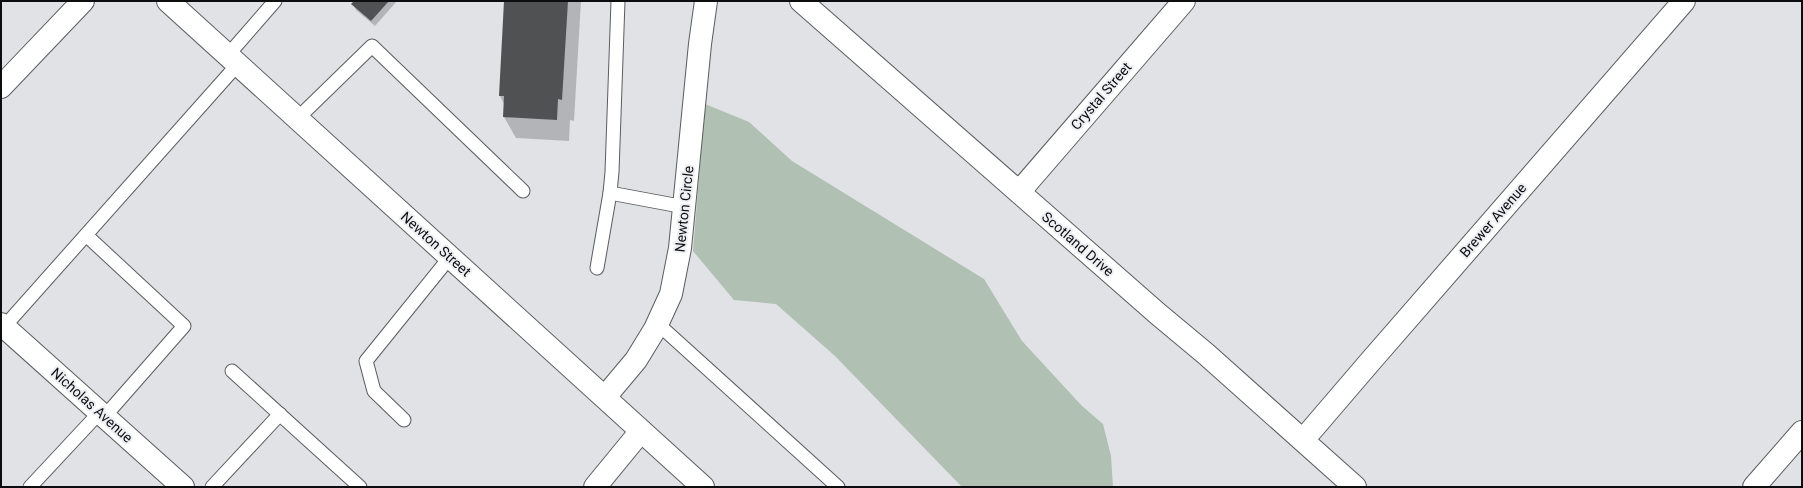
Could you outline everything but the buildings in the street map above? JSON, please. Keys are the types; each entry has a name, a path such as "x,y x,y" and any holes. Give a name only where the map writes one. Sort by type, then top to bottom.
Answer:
{"street":[{"path":"1,87 83,1"},
{"name":"Newton Street","path":"168,1 703,487"},
{"name":"Newton Circle","path":"605,397 636,360 658,324 671,294 680,248 700,44 706,1"},
{"name":"Scotland Drive","path":"800,1 1355,487"},
{"name":"Crystal Street","path":"1019,192 1184,1"},
{"name":"Brewer Avenue","path":"1303,440 1374,356 1684,1"},
{"name":"Nicholas Avenue","path":"3,325 183,487"},
{"path":"595,487 641,431"},
{"path":"1754,487 1802,432"}],"lane":[{"path":"597,268 610,193 618,1"},
{"path":"3,325 86,235 233,60 272,2"},
{"path":"298,118 372,46 523,192"},
{"path":"610,193 684,207"},
{"path":"30,487 102,414 184,326 86,235"},
{"path":"404,420 374,391 366,361 450,257"},
{"path":"658,324 838,487"},
{"path":"232,371 360,487"},
{"path":"212,487 280,414"}],"green space":[{"path":"705,104 749,122 792,161 984,279 1022,341 1082,406 1103,424 1111,456 1113,487 962,487 835,356 776,304 734,300 693,251"}]}
